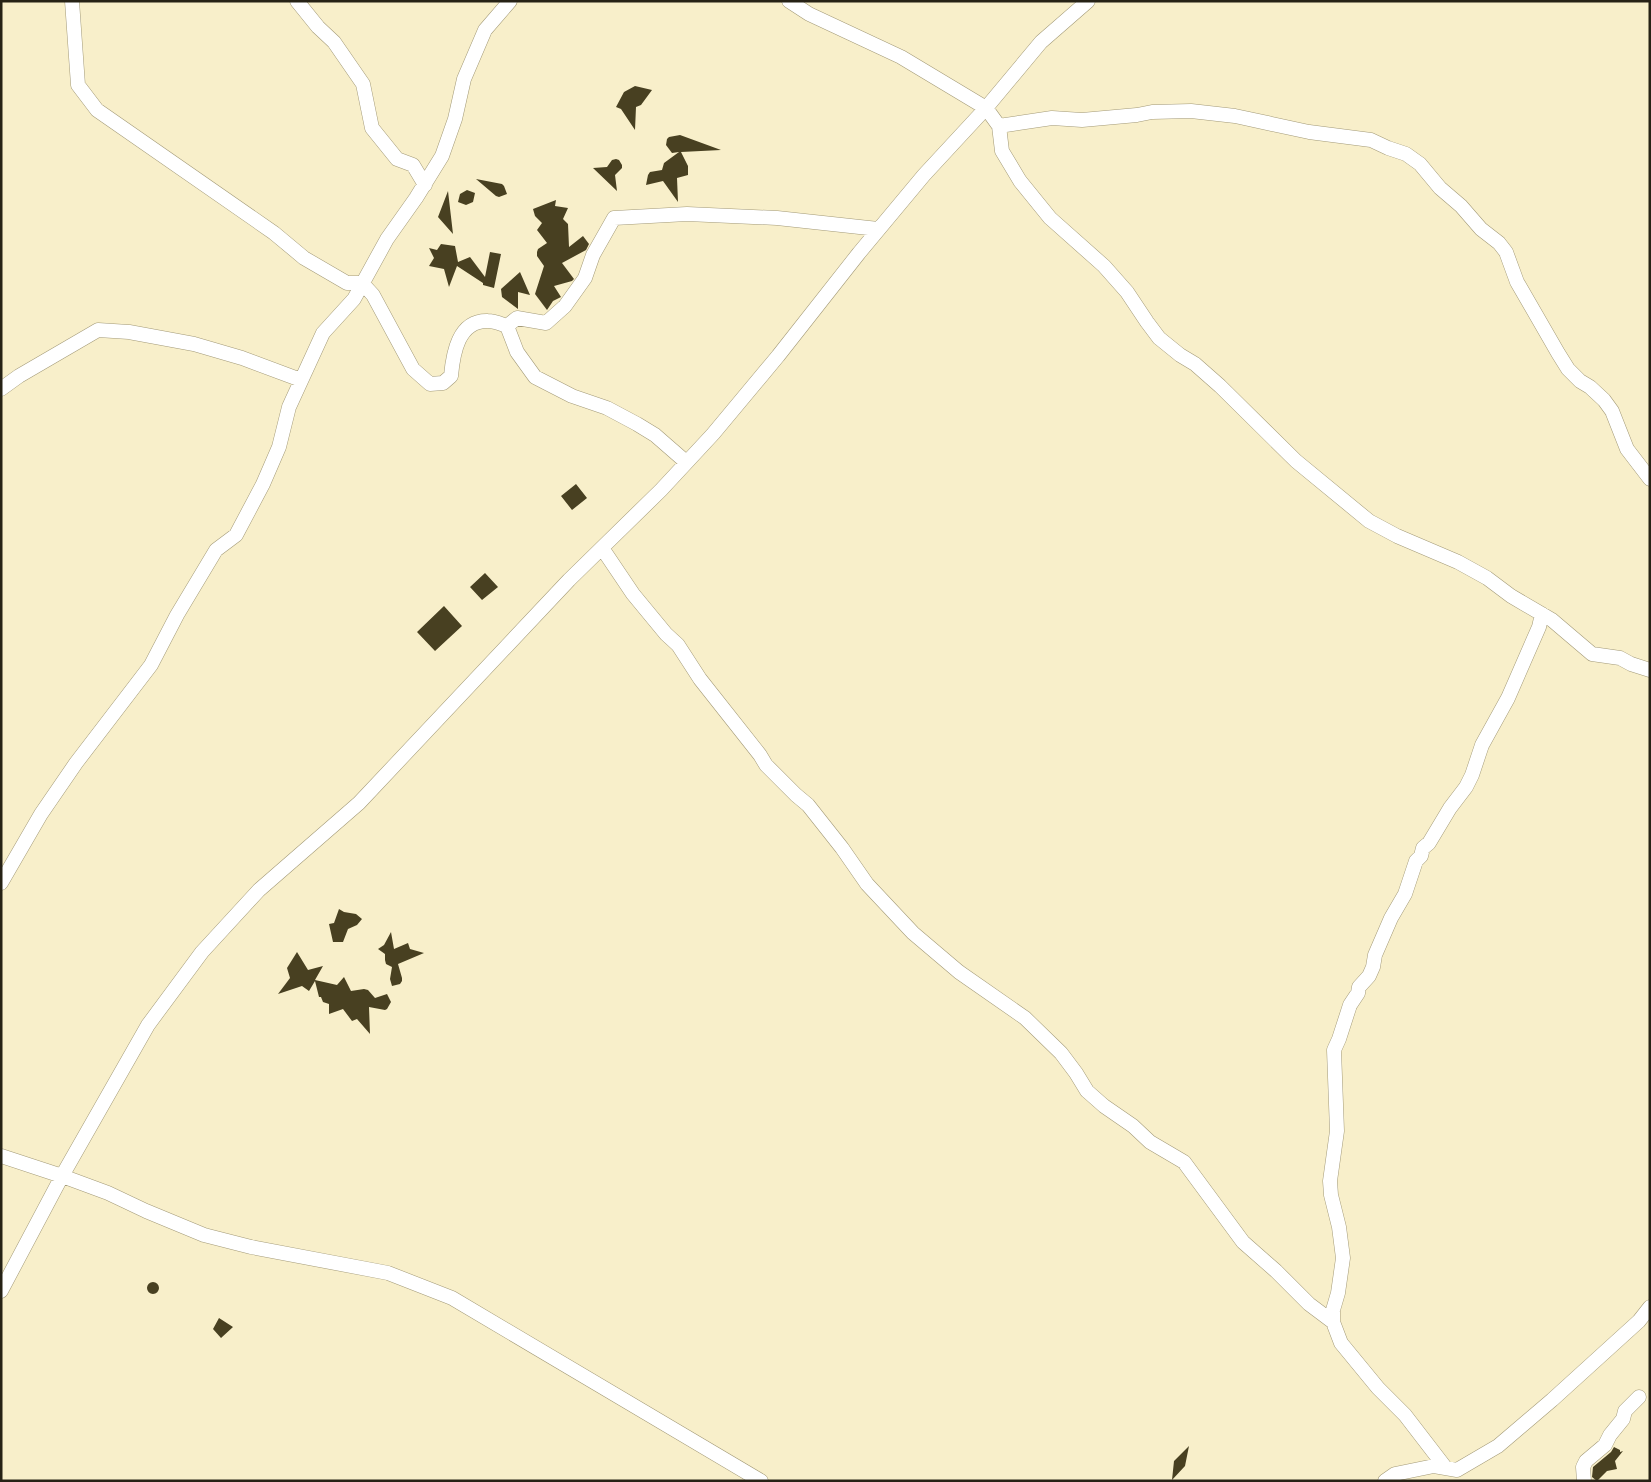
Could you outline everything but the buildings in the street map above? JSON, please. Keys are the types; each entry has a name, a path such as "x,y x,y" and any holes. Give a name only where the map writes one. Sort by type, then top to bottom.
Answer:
{"street":[{"path":"72,1 78,85 97,110 274,233 304,258 347,283 362,283 373,295 413,369 430,384 443,383 451,376 452,359 459,338 470,326 487,321 507,326"},
{"path":"297,1 318,27 334,42 363,84 372,128 397,159 413,165 425,184"},
{"path":"1,883 41,814 76,763 151,665 177,615 216,550 236,535 263,484 279,447 289,407 323,333 354,299 387,239 442,156 455,119 464,79 485,30 510,1"},
{"path":"789,1 809,14 901,56 986,108 999,126 1002,150 1020,181 1050,218 1104,266 1127,292 1159,338 1195,364 1296,461 1369,521 1397,536 1458,562 1487,578 1511,596 1552,620 1592,654 1620,658 1650,670"},
{"path":"1,1291 62,1176 148,1025 202,952 259,890 358,803 569,580 661,490 778,356 878,229 924,175 986,108 1042,42 1088,1"},
{"path":"999,126 1052,118 1082,120 1152,112 1190,111 1235,116 1309,132 1371,140 1406,154 1420,164 1440,188 1461,206 1481,229 1499,243 1506,252 1517,282 1568,369 1604,400 1612,412 1627,449 1650,479"},
{"path":"507,326 517,318 546,323 565,306 584,278 593,255 614,218 687,214 767,218 878,229"},
{"path":"507,326 518,352 535,377 572,396 607,408 637,424 655,435 686,462"},
{"path":"1,389 19,376 98,330 129,332 194,344 242,358 301,380"},
{"path":"602,548 633,594 666,634 678,645 700,679 766,765 808,805 842,848 867,884 890,910 913,933 959,972 1025,1018 1061,1053 1087,1091 1104,1106 1133,1126 1150,1142 1184,1162 1243,1242 1276,1270 1309,1304 1332,1322"},
{"path":"1455,1473 1405,1414 1378,1388 1341,1343 1332,1322 1333,1310 1343,1271 1339,1227 1331,1195 1330,1181 1338,1132 1334,1050 1340,1039 1350,1005 1369,976 1375,955 1391,918 1405,894 1416,861 1450,808 1466,787 1482,745 1498,718 1524,663 1539,627 1542,614"},
{"path":"1,1156 108,1193 204,1235 250,1247 388,1273 452,1298 761,1481"},
{"path":"1455,1473 1498,1446 1552,1400 1650,1308"},
{"path":"1584,1481 1583,1467 1586,1461 1605,1445 1610,1435 1623,1419 1625,1411 1639,1397"},
{"path":"1385,1481 1395,1474 1434,1466 1455,1473"}]}
